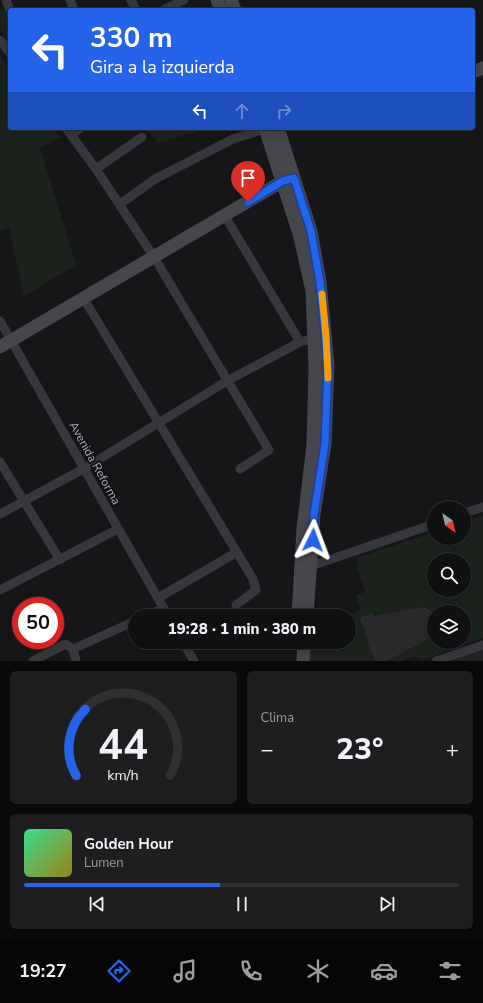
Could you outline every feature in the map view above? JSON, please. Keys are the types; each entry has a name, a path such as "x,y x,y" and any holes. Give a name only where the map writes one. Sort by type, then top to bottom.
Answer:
{"main road":[{"path":"267,130 311,231 320,282 320,336 328,365 319,444 308,609"},
{"path":"278,130 288,179"},
{"path":"6,344 288,179"},
{"path":"298,609 303,528 319,444"},
{"path":"296,649 296,661"},
{"path":"303,661 304,649"}],"street":[{"path":"167,8 184,0"},
{"path":"0,40 8,50"},
{"path":"120,204 154,179 233,139 260,130"},
{"path":"69,132 120,204 154,257 269,450 240,469"},
{"path":"96,169 142,137"},
{"path":"225,216 300,342"},
{"path":"84,299 160,422 253,580 256,590 236,605"},
{"name":"Avenida Reforma","path":"0,321 6,344 85,468 164,609"},
{"path":"0,514 85,468 227,381 300,342 320,336"},
{"path":"0,462 60,560"},
{"path":"471,511 483,507"},
{"path":"311,566 427,526"},
{"path":"0,590 118,529"},
{"path":"158,598 237,552"},
{"path":"74,649 128,624"},
{"path":"33,661 65,644 74,649"},
{"path":"436,661 483,644"},
{"path":"74,649 76,661"},
{"path":"187,649 194,661"}],"shaded area":[{"path":"5,9 8,16 8,41 0,31 0,10"},
{"path":"0,56 8,66 8,130 55,130 60,137 40,148 76,265 24,296 9,228 0,231"},
{"path":"147,130 199,131 158,143"},
{"path":"483,515 483,638 471,642 471,605 427,605 427,649 452,649 422,660 414,656 402,661 308,661 309,649 356,649 356,611 361,609 356,595 365,592 357,566 359,565 357,558 427,534 427,545 471,545 471,519"},
{"path":"483,650 483,661 451,661"}],"building":[{"path":"424,608 427,610 427,639 385,661 376,661 361,618 372,614 374,617"}],"slow traffic":[{"path":"322,294 328,378"}],"route":[{"path":"248,202 283,181 294,178 311,231 320,282 328,365 325,444 314,514 313,540"}]}
